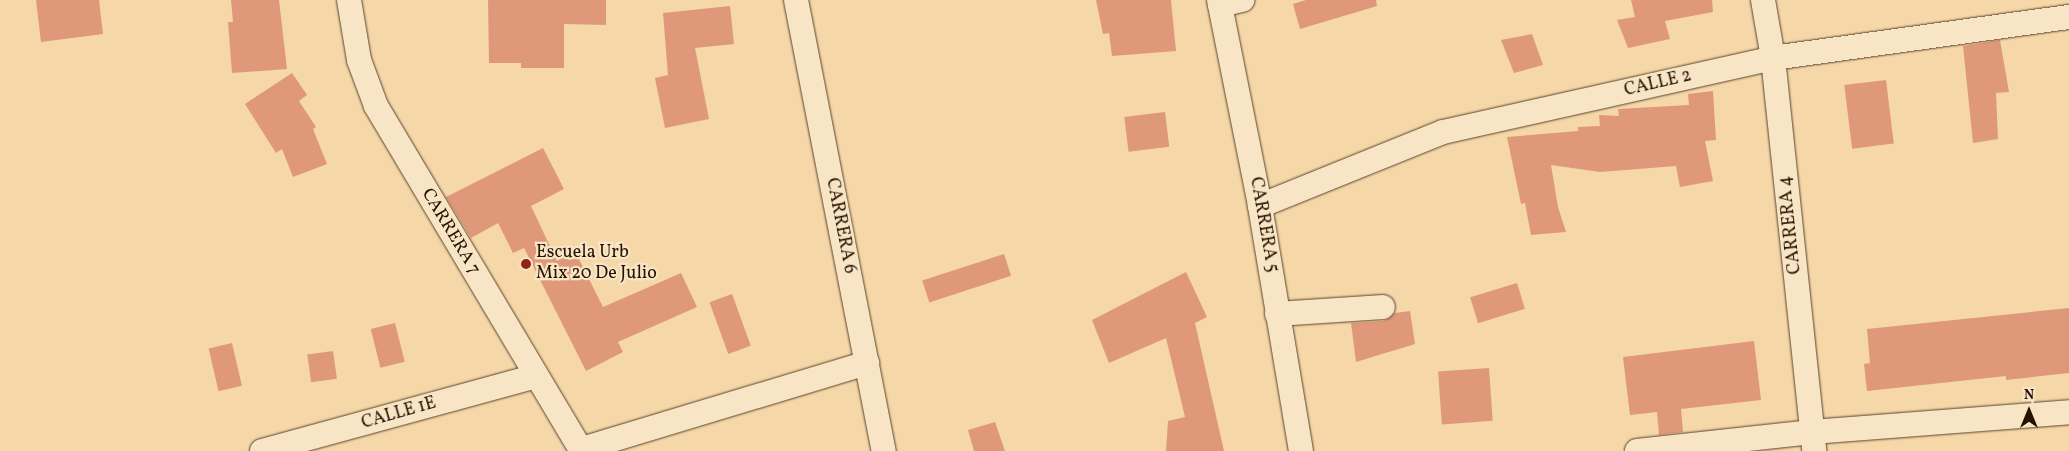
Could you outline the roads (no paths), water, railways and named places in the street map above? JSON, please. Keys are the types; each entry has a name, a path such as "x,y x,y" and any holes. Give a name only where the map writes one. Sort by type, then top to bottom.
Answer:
{"street":[{"name":"CARRERA 7","path":"349,0 359,60 376,106 582,450"},
{"name":"CARRERA 6","path":"796,0 884,451"},
{"name":"CARRERA 4","path":"1763,0 1773,58 1813,441"},
{"name":"CARRERA 5","path":"1227,2 1247,138 1300,451"},
{"name":"CALLE 2","path":"1258,196 1443,132 1773,58 2069,17"},
{"path":"1278,314 1383,307"},
{"path":"582,450 867,363"},
{"name":"CALLE 1E","path":"262,451 536,376"},
{"path":"1637,451 1813,441 2069,412"}],"place":[{"name":"Escuela Urb Mix 20 De Julio","path":"526,264"}]}
